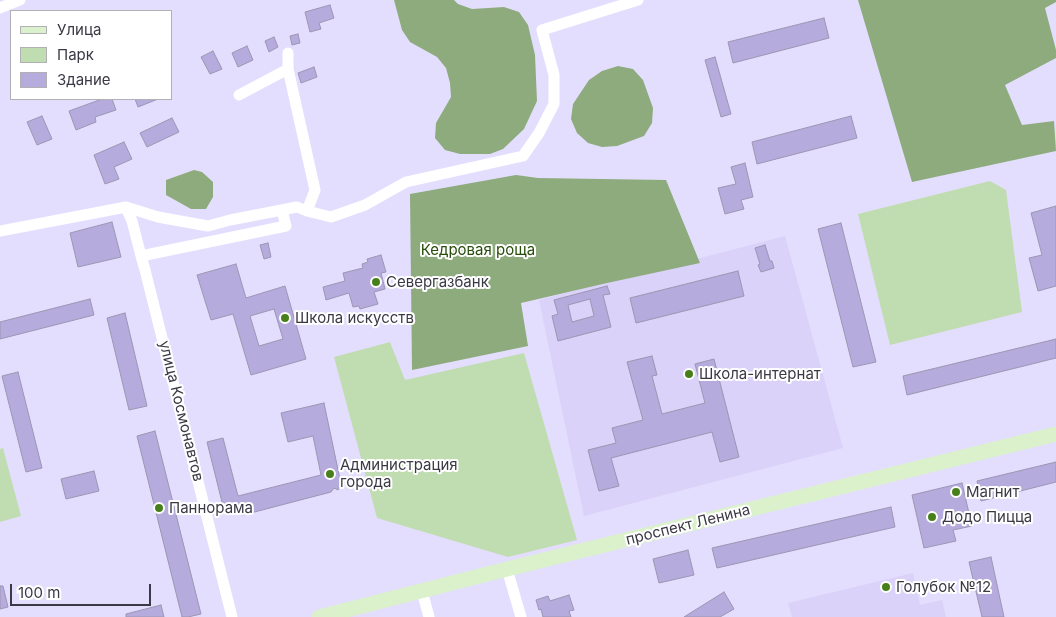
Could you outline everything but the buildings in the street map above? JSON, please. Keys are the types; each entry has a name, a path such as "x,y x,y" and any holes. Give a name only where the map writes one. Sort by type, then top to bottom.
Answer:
{"street":[{"path":"0,8 20,0"},
{"path":"0,231 126,207 158,216 208,226 297,207 330,217 364,204 406,182 524,156 539,134 554,104 554,75 542,30 638,0"},
{"path":"288,53 288,69 315,190 307,211"},
{"path":"239,95 288,69"},
{"name":"улица Космонавтов","path":"126,207 132,221 145,270 232,617"},
{"path":"140,256 286,226 282,210"},
{"name":"проспект Ленина","path":"319,617 1056,434"},
{"path":"507,569 522,617"},
{"path":"422,591 429,617"}],"shaded area":[{"name":"Школа-интернат","path":"785,236 843,448 584,516 539,300"},
{"name":"Голубок №12","path":"913,573 920,605 942,600 946,617 792,617 788,603"}],"green space":[{"path":"394,0 454,0 458,4 472,9 504,7 519,12 528,25 535,55 537,101 524,129 503,149 490,154 460,154 445,150 435,138 436,123 451,97 446,68 437,57 410,42 402,30"},
{"path":"858,0 1056,0 1056,2 1045,8 1056,50 1056,58 1005,85 1022,125 1054,121 1056,151 912,182"},
{"path":"618,66 633,69 643,80 653,108 652,123 644,136 617,146 602,147 588,143 577,133 571,119 573,104 589,80 602,71"},
{"path":"194,170 202,172 213,182 213,197 206,209 191,209 166,195 166,180"},
{"name":"Кедровая роща","path":"516,175 538,178 666,180 700,263 521,303 528,346 412,370 410,194"},
{"path":"990,181 1006,190 1022,312 890,345 858,214"},
{"path":"390,342 405,380 524,353 577,540 508,557 377,518 334,357"},
{"path":"3,448 21,516 0,522 0,449"}],"place":[{"name":"Севергазбанк","path":"376,282"},
{"name":"Школа искусcтв","path":"285,318"},
{"name":"Школа-интернат","path":"689,374"},
{"name":"Администрация города","path":"330,474"},
{"name":"Магнит","path":"956,492"},
{"name":"Паннорама","path":"159,508"},
{"name":"Додо Пицца","path":"932,517"},
{"name":"Голубок №12","path":"886,587"}]}
